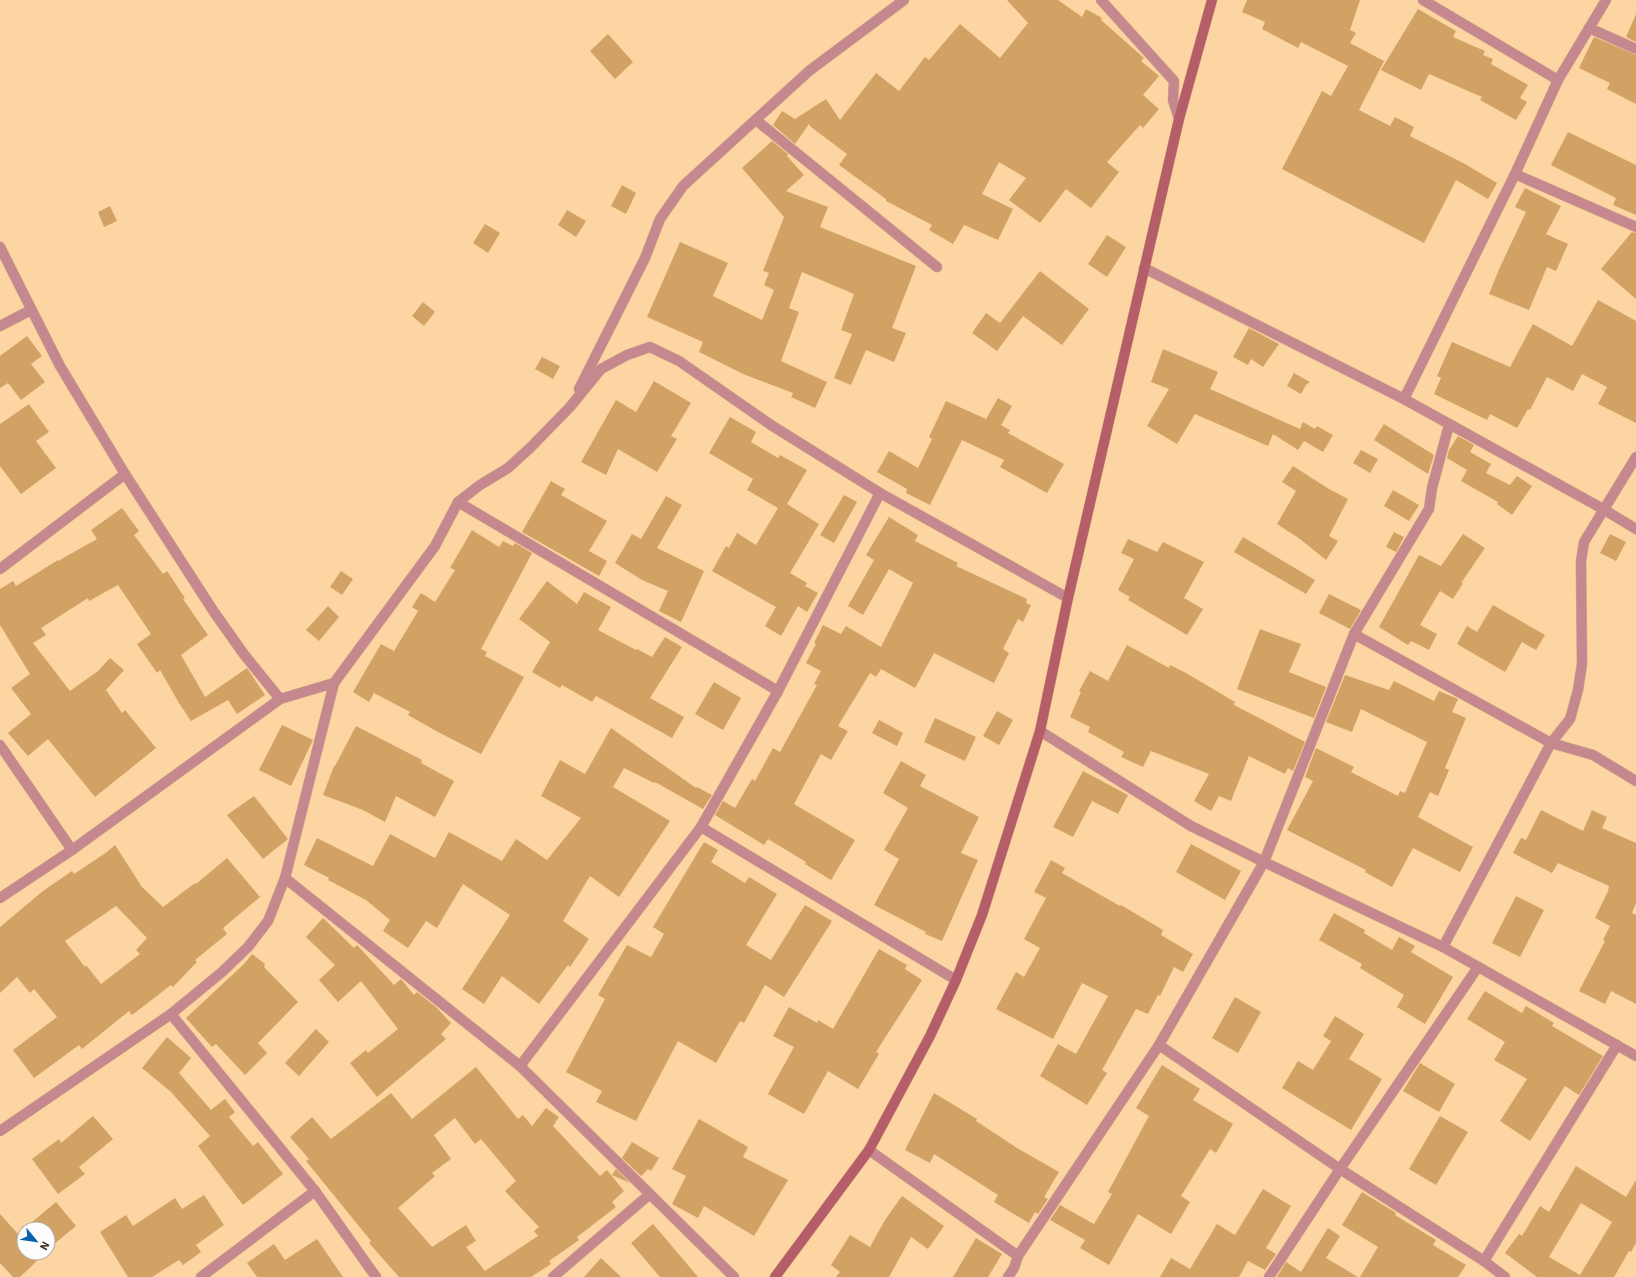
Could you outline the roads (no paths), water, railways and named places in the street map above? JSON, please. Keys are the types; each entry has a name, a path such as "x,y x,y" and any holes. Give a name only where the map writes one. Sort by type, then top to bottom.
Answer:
{"main road":[{"path":"775,1277 869,1150 930,1036 956,980 982,915 1040,731 1068,598 1179,119 1212,0"}],"street":[{"path":"570,407 645,258 660,220 683,186 809,71 904,0"},
{"path":"1101,0 1174,81 1174,100 1179,119"},
{"path":"1423,0 1558,80"},
{"path":"1404,399 1515,174 1558,80 1606,0"},
{"path":"1590,28 1636,49"},
{"path":"756,120 937,267"},
{"path":"1515,174 1636,227"},
{"path":"0,247 60,366 126,474 214,612 280,699"},
{"path":"1144,268 1404,399 1603,509 1636,529"},
{"path":"0,326 31,310"},
{"path":"0,1131 171,1014 222,972 248,947 268,921 285,878 334,683 435,546 458,502 480,485 508,468 570,407 601,369 627,355 650,348 679,361 771,425 880,493 1068,598"},
{"path":"1008,1277 1014,1268 1018,1256 1159,1045 1264,862 1354,634 1429,508 1432,488 1449,425"},
{"path":"1443,947 1551,743 1570,719 1578,690 1582,664 1581,561 1584,542 1636,457"},
{"path":"0,569 126,474"},
{"path":"520,1066 701,827 778,691 880,493"},
{"path":"458,502 778,691"},
{"path":"1354,634 1551,743 1593,755 1636,781"},
{"path":"0,898 72,850 280,699 334,683"},
{"path":"1040,731 1185,822 1264,862 1443,947 1636,1056"},
{"path":"0,746 72,850"},
{"path":"701,827 956,980"},
{"path":"285,878 520,1066 734,1277"},
{"path":"1269,1277 1340,1169 1478,966"},
{"path":"171,1014 315,1191 376,1277"},
{"path":"1159,1045 1340,1169 1484,1261 1505,1277"},
{"path":"1484,1261 1618,1045"},
{"path":"869,1150 1018,1256"},
{"path":"201,1277 315,1191"},
{"path":"553,1277 650,1194"}]}
